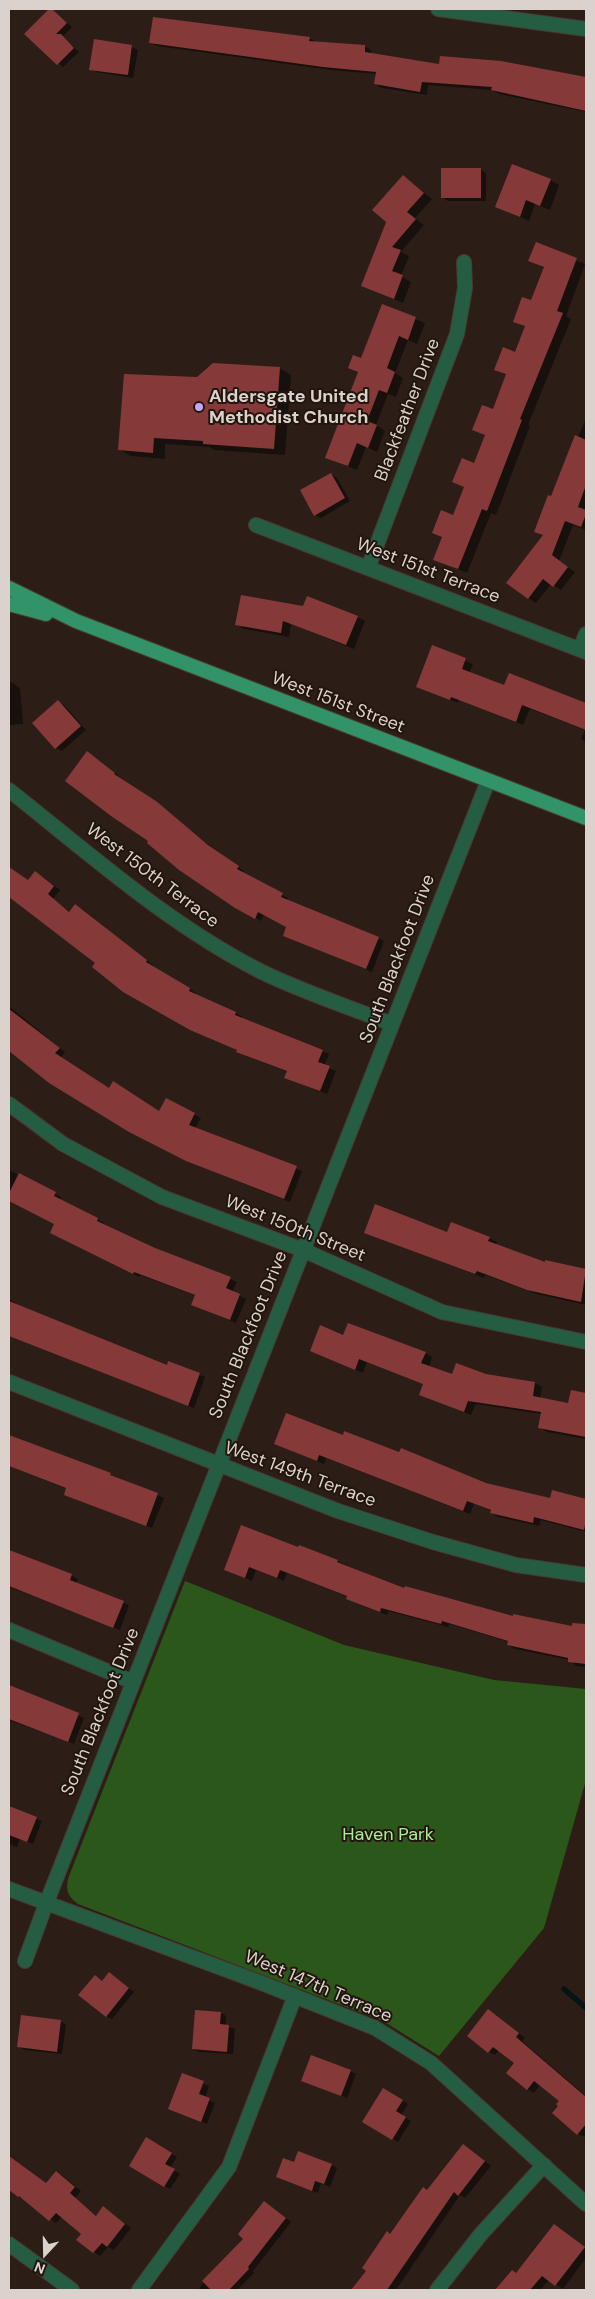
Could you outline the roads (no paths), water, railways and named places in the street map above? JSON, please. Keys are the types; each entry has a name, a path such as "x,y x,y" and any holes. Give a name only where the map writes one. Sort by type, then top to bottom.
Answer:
{"main road":[{"name":"West 151st Street","path":"9,588 76,622 586,818"},
{"name":"West 151st Street","path":"9,604 76,622"}],"street":[{"path":"438,9 586,29"},
{"name":"Blackfeather Drive","path":"368,568 457,334 465,288 464,262"},
{"name":"West 151st Terrace","path":"256,526 583,651"},
{"path":"583,651 586,634"},
{"name":"South Blackfoot Drive","path":"46,1904 488,781"},
{"name":"West 150th Terrace","path":"9,790 164,912 215,946 262,972 392,1024"},
{"name":"West 150th Street","path":"9,1104 63,1144 162,1197 303,1250 442,1312 586,1342"},
{"name":"West 149th Terrace","path":"9,1382 338,1511 434,1542 516,1565 586,1575"},
{"path":"9,1630 133,1682"},
{"name":"West 147th Terrace","path":"9,1889 295,1996 375,2028 430,2063 586,2204"},
{"path":"25,1960 46,1904"},
{"path":"140,2290 229,2167 295,1996"},
{"path":"437,2290 481,2234 544,2165"},
{"path":"9,2244 72,2290"}],"waterway":[{"path":"564,1989 586,2008"}],"place":[{"name":"Aldersgate United Methodist Church","path":"199,407"}],"park label":[{"name":"Haven Park","path":"388,1835"}]}
